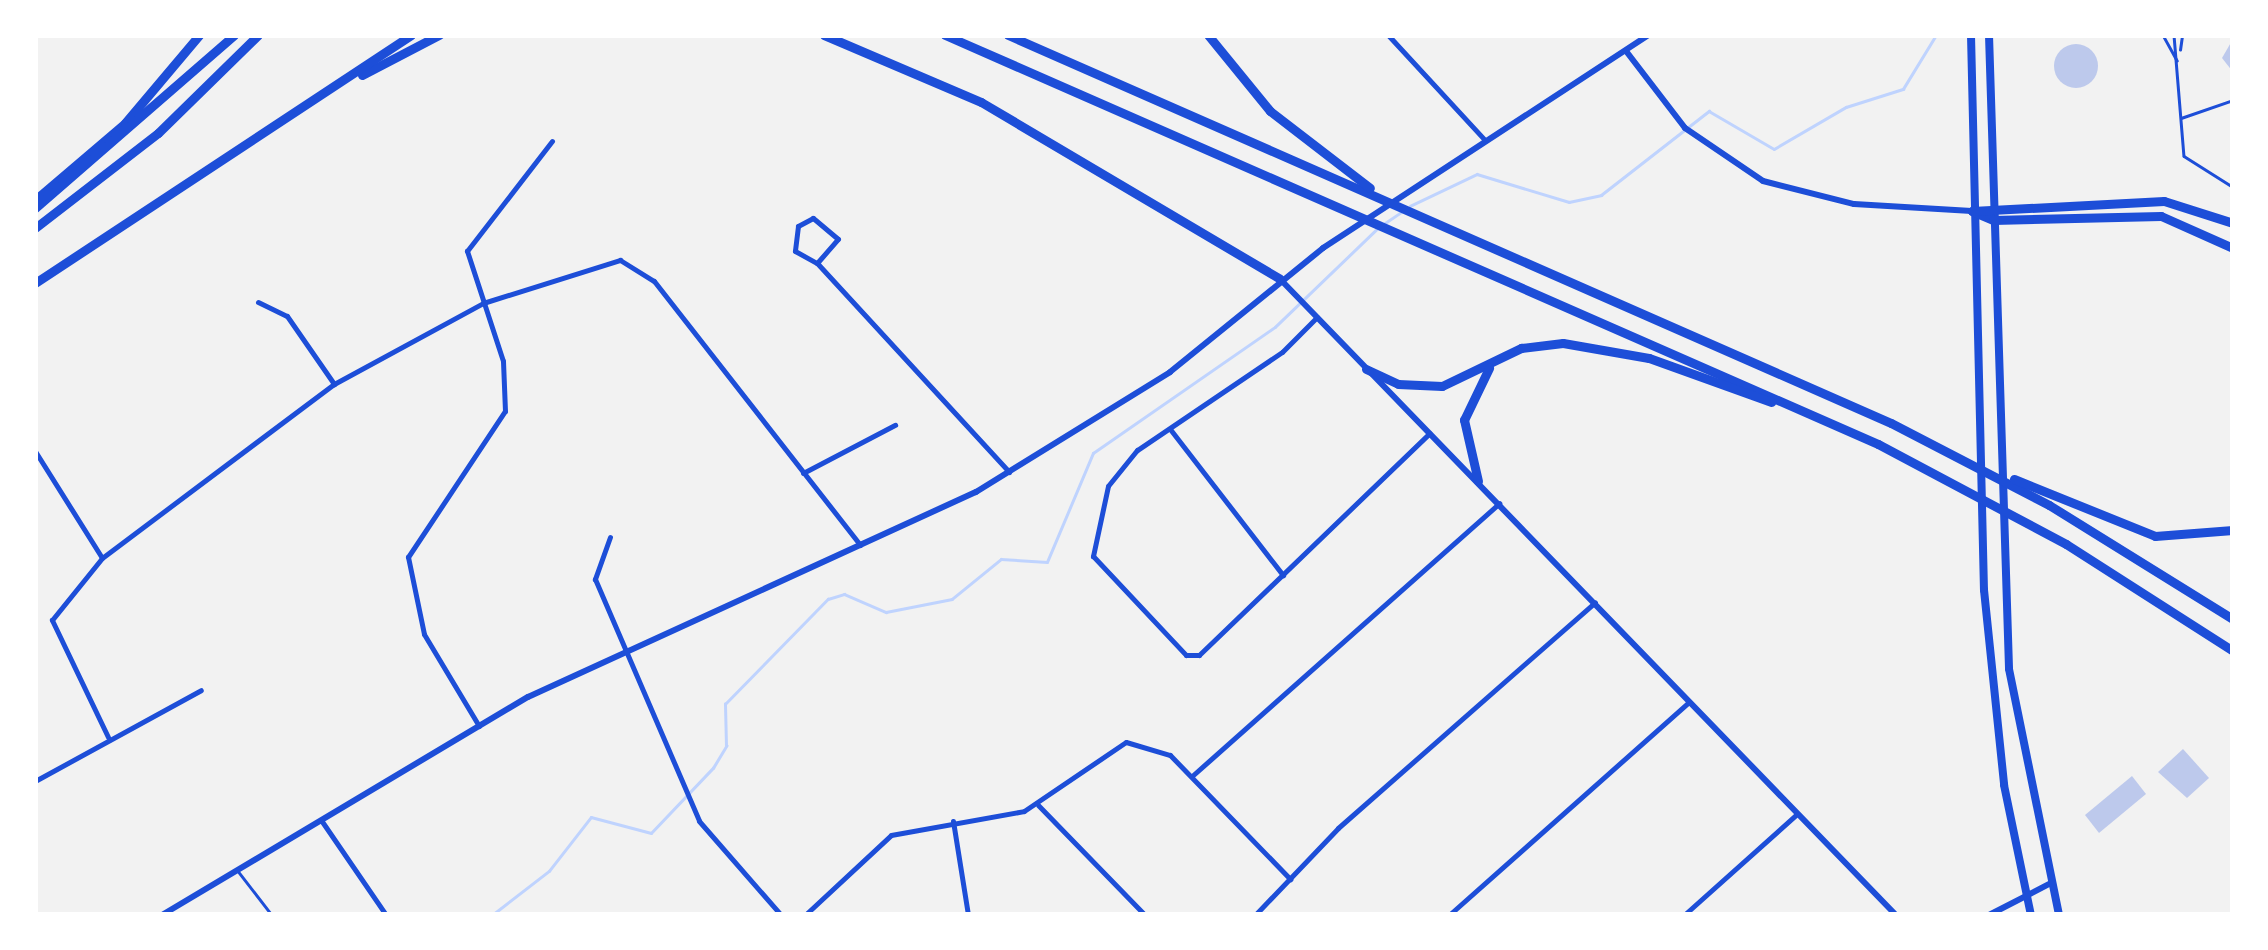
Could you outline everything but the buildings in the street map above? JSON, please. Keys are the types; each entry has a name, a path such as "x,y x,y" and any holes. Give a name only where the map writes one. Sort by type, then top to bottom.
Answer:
{"highway":[{"path":"35,200 125,124 199,35"},
{"path":"35,208 234,35"},
{"path":"35,228 158,133 258,35"},
{"path":"35,283 411,35"},
{"path":"324,95 438,35"},
{"path":"824,35 981,102 1280,280"},
{"path":"944,35 1846,429 2006,510 2233,650"},
{"path":"1008,35 2144,533 2186,539 2233,530"},
{"path":"1208,35 1270,111 1384,199"},
{"path":"1972,211 1992,206 2164,201 2233,222"},
{"path":"1972,211 1993,220 2160,216 2233,248"},
{"path":"1366,369 1405,385 1442,386 1510,353 1556,343 1632,354 1846,429"},
{"path":"1478,481 1464,445 1466,408 1482,376 1510,353"},
{"path":"1923,438 2233,619"},
{"path":"2188,620 2233,658"}],"main road":[{"path":"1971,35 1981,540 1996,726 2032,915"},
{"path":"1989,35 2004,553 2013,706 2059,915"}],"street":[{"path":"1388,35 1485,140"},
{"path":"162,915 479,726 625,651 862,548 1010,472 1170,372 1280,280 1648,35"},
{"path":"1626,51 1678,121 1745,172 1804,195 1972,211"},
{"path":"479,726 424,634 408,557 505,411 503,361 467,251 473,235 552,141"},
{"path":"817,263 838,238 813,218 793,242 817,263 1010,472"},
{"path":"108,738 52,620 53,608 102,558 334,384 483,302 620,260 639,268 862,548"},
{"path":"1280,280 1896,915"},
{"path":"258,302 287,316 334,384"},
{"path":"1317,317 1137,450 1108,486 1092,542 1097,562 1192,658 1430,433"},
{"path":"803,472 894,425"},
{"path":"1170,429 1283,575"},
{"path":"35,451 102,558"},
{"path":"1192,776 1499,503"},
{"path":"610,537 595,579 680,780 719,852 781,915"},
{"path":"1255,915 1290,878 1595,602"},
{"path":"35,782 108,738 201,690"},
{"path":"1449,915 1691,700"},
{"path":"805,915 891,835 1038,804 1126,742 1157,746 1192,776 1290,878"},
{"path":"1038,804 1145,915"},
{"path":"1684,915 1799,812"},
{"path":"321,820 386,915"},
{"path":"953,821 968,915"},
{"path":"1989,915 2051,883"}],"lane":[{"path":"2163,35 2179,66"},
{"path":"2174,35 2179,57"},
{"path":"2182,35 2180,118 2187,162 2233,188"},
{"path":"2180,118 2233,100"},
{"path":"237,870 272,915"}],"waterway":[{"path":"1410,206 1477,174 1569,202 1601,195 1709,111 1774,149 1846,107 1903,89 1936,35"},
{"path":"1385,223 1403,211"},
{"path":"492,915 549,871 591,817 651,833 713,768 726,746 725,704 828,599 844,594 886,612 952,599 1001,559 1047,562 1093,453 1275,327 1378,228"}]}
